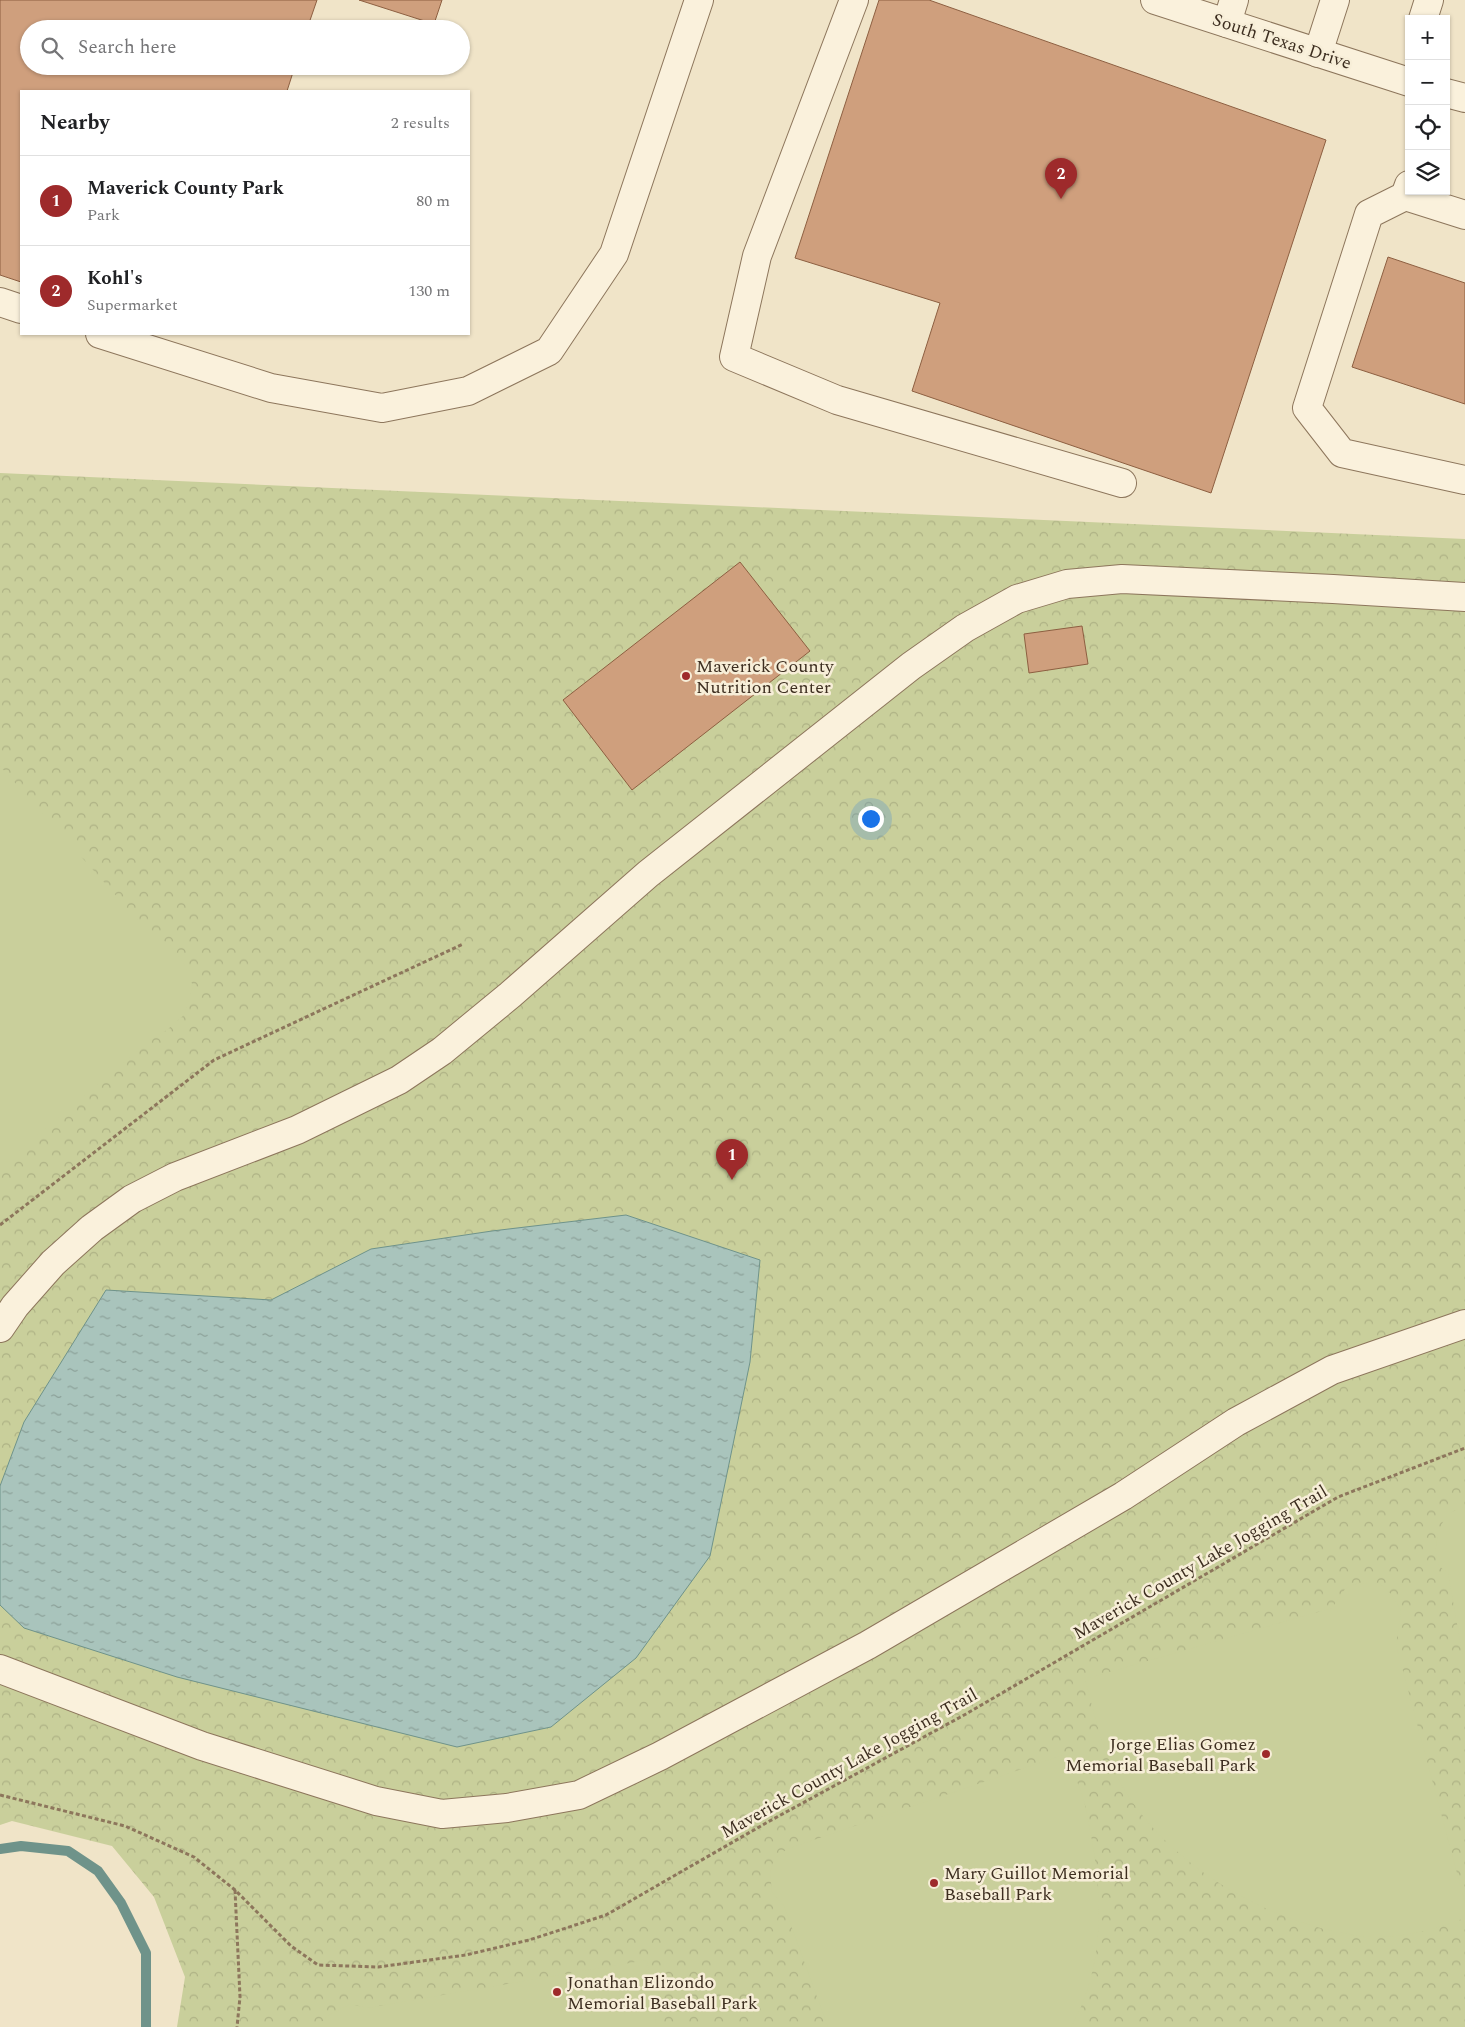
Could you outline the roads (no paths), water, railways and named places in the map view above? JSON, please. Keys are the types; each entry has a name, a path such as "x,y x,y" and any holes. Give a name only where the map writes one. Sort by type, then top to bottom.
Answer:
{"lane":[{"path":"103,335 271,388 382,408 468,391 549,351 614,254 699,0"},
{"path":"854,0 757,256 734,357 837,400 1122,482"},
{"name":"South Texas Drive","path":"1155,0 1231,12 1318,54 1405,77"},
{"path":"1318,54 1335,0"},
{"path":"1424,15 1428,0"},
{"path":"1450,94 1465,98"},
{"path":"1405,191 1369,214 1307,408 1342,453 1465,480"},
{"path":"1419,195 1465,215"},
{"path":"0,302 20,309"},
{"path":"0,1328 15,1306 52,1263 92,1228 132,1199 175,1177 297,1130 400,1080 442,1052 510,996 648,874 686,843 911,666 965,628 1017,599 1067,584 1122,579 1465,597"},
{"path":"0,1669 202,1746 376,1801 442,1814 507,1808 579,1795 660,1756 868,1644 1123,1496 1236,1422 1332,1370 1465,1324"}],"water":[{"path":"626,1215 760,1260 750,1362 710,1556 636,1658 551,1727 457,1747 177,1677 24,1628 0,1605 0,1486 24,1422 106,1290 271,1300 371,1249 492,1231"}],"waterway":[{"path":"0,1849 21,1846 68,1851 98,1871 121,1903 146,1953 146,2027"}],"place":[{"name":"Kohl's","path":"1061,199"},
{"name":"Maverick County Nutrition Center","path":"686,676"},
{"name":"Maverick County Park","path":"732,1180"},
{"name":"Jorge Elias Gomez Memorial Baseball Park","path":"1266,1754"},
{"name":"Mary Guillot Memorial Baseball Park","path":"934,1883"},
{"name":"Jonathan Elizondo Memorial Baseball Park","path":"557,1992"}]}
